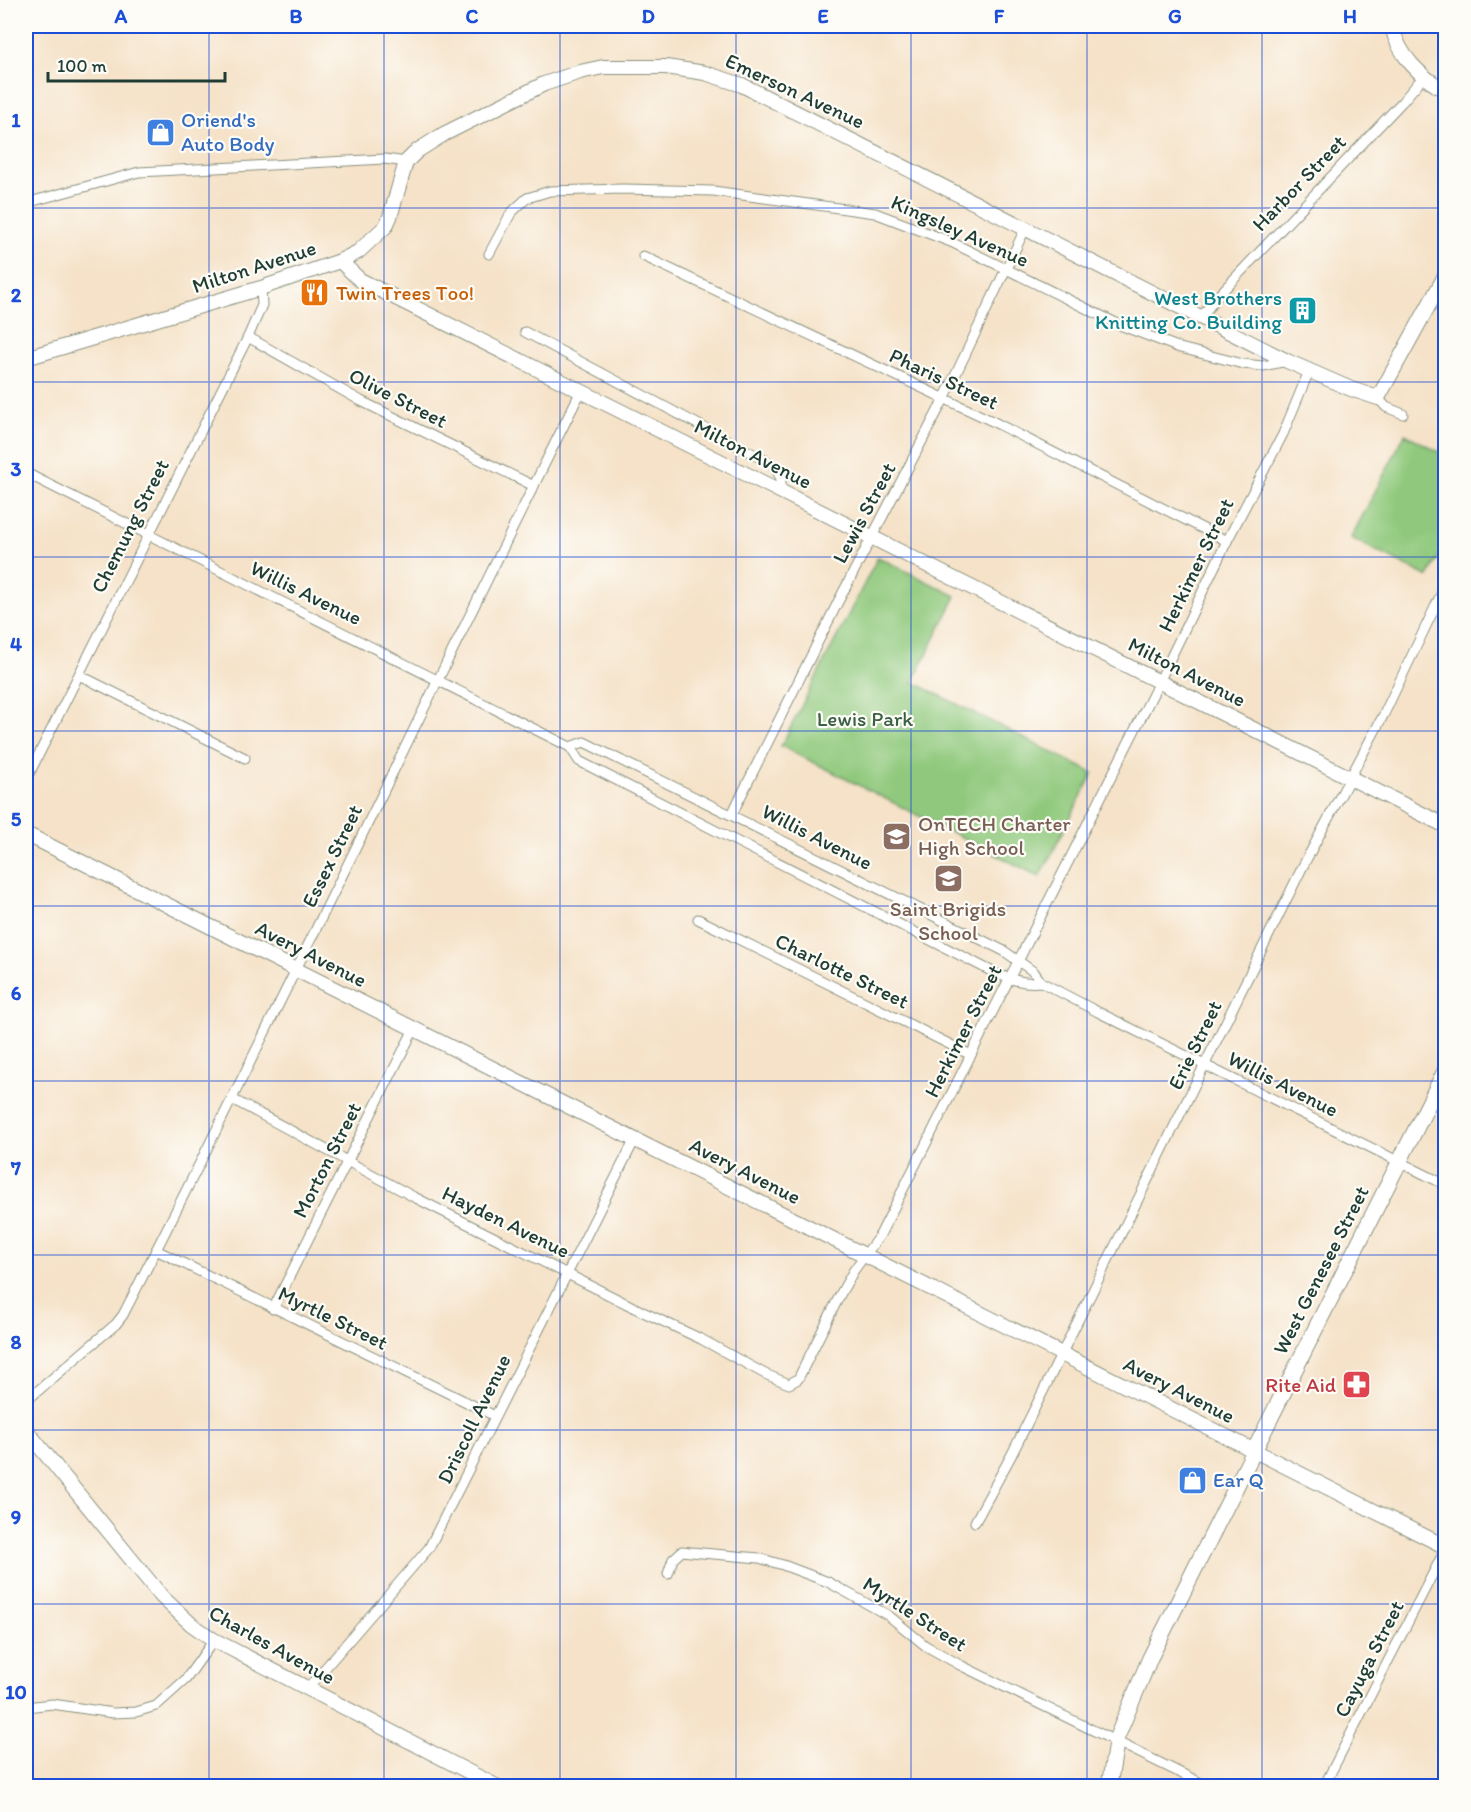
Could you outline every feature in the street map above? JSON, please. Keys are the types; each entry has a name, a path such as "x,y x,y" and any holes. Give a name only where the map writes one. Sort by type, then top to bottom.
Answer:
{"main road":[{"name":"West Genesee Street","path":"1109,1786 1116,1742 1150,1658 1446,1069"}],"street":[{"path":"1392,26 1394,36 1406,58 1424,76 1446,91"},
{"name":"Emerson Avenue","path":"406,162 426,144 544,84 580,72 603,68 666,67 705,73 742,85 1287,361 1378,399 1386,407 1403,414"},
{"name":"Harbor Street","path":"1202,316 1223,290 1424,76"},
{"path":"26,202 139,172 385,159 406,162 386,226 358,252 340,261"},
{"name":"Kingsley Avenue","path":"489,254 511,213 527,198 542,193 623,189 713,191 875,213 951,242 1120,326 1180,348 1243,364 1263,366 1287,361"},
{"name":"Lewis Street","path":"732,814 944,399 1026,227"},
{"name":"Pharis Street","path":"643,256 944,399 1227,541"},
{"name":"Milton Avenue","path":"26,358 261,288 340,261 360,280 1446,826"},
{"path":"1378,399 1446,274"},
{"name":"Chemung Street","path":"26,780 248,337 262,305 261,288"},
{"path":"525,332 774,465 781,479 781,491"},
{"name":"Olive Street","path":"248,337 361,401 534,486"},
{"name":"Herkimer Street","path":"765,1374 789,1384 798,1379 842,1293 880,1235 1159,682 1282,434 1309,371"},
{"name":"Essex Street","path":"26,1401 116,1324 123,1315 297,970 437,680 581,391"},
{"name":"Willis Avenue","path":"26,473 570,747 579,761 1009,979 1028,983 1041,981"},
{"name":"Erie Street","path":"975,1522 1012,1454 1349,777 1384,714 1446,584"},
{"path":"79,675 244,758"},
{"name":"Willis Avenue","path":"570,747 584,741 732,814 1004,951 1034,972 1041,981 1446,1185"},
{"name":"Avery Avenue","path":"26,834 1446,1547"},
{"name":"Charlotte Street","path":"698,919 971,1054"},
{"name":"Morton Street","path":"273,1309 414,1029"},
{"name":"Hayden Avenue","path":"232,1099 414,1197 701,1339 765,1374"},
{"name":"Driscoll Avenue","path":"307,1689 429,1548 635,1139"},
{"name":"Myrtle Street","path":"156,1250 495,1416"},
{"name":"Charles Avenue","path":"26,1431 162,1597 192,1624 214,1640 496,1786"},
{"name":"Cayuga Street","path":"1324,1786 1446,1547"},
{"name":"Myrtle Street","path":"668,1574 673,1559 682,1551 759,1558 828,1582 889,1616 926,1646 1207,1786"},
{"path":"26,1707 52,1704 113,1713 136,1712 156,1706 186,1679 214,1640"}],"green space":[{"path":"1405,434 1445,455 1445,544 1428,577 1351,538"},
{"name":"Lewis Park","path":"878,557 956,596 913,682 1093,773 1040,877 781,746"}],"place":[{"name":"Oriend's Auto Body","path":"160,132"},
{"name":"Twin Trees Too!","path":"315,293"},
{"name":"West Brothers Knitting Co. Building","path":"1303,310"},
{"name":"OnTECH Charter High School","path":"897,836"},
{"name":"Saint Brigids School","path":"948,878"},
{"name":"Rite Aid","path":"1357,1385"},
{"name":"Ear Q","path":"1192,1480"}]}
